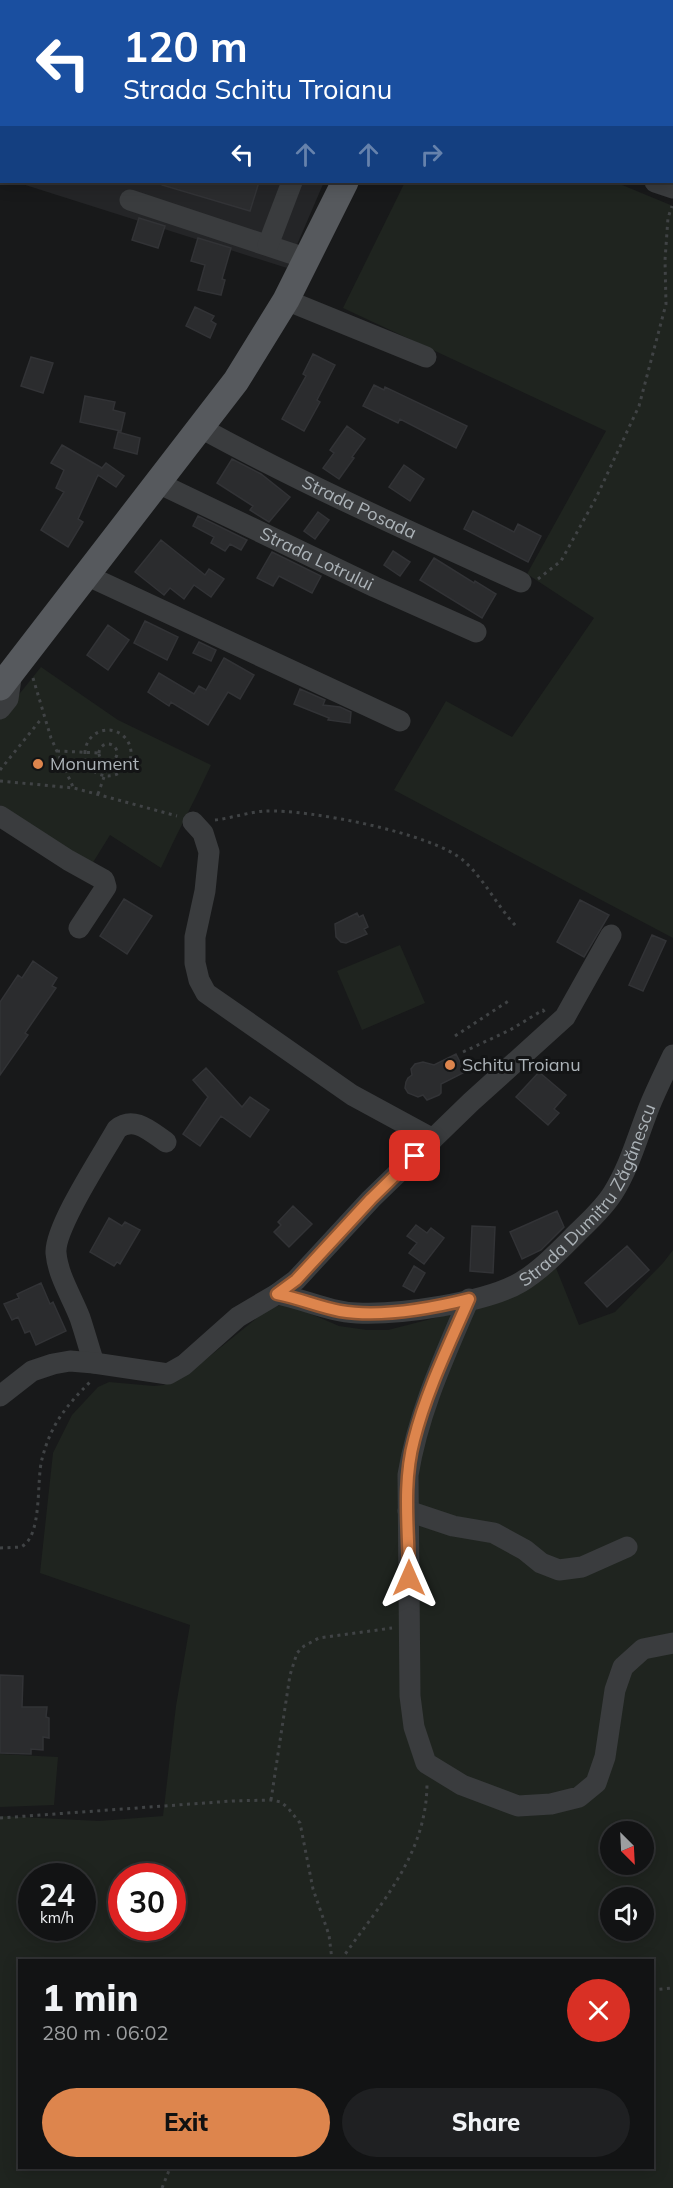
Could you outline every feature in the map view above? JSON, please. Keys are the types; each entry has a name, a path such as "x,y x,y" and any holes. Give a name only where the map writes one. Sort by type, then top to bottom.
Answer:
{"main road":[{"path":"13,671 236,381 286,300 345,183"}],"street":[{"path":"268,245 292,183"},
{"path":"658,183 673,188"},
{"path":"130,200 308,259"},
{"path":"286,300 426,357"},
{"name":"Strada Posada","path":"201,428 356,508 521,582"},
{"name":"Strada Lotrului","path":"159,483 375,587 476,632"},
{"path":"86,575 400,721"},
{"path":"0,709 8,699 13,671"},
{"path":"0,816 68,860 104,880 106,887 79,928"},
{"path":"193,822 203,833 209,852 205,891 195,937 195,963 199,980 206,993 352,1095 430,1142"},
{"path":"0,1396 32,1371 70,1361 168,1374 184,1365 238,1317 296,1280 371,1199 565,1017 610,935"},
{"name":"Strada Dumitru Zăgănescu","path":"277,1294 339,1311 356,1313 429,1308 499,1293 521,1282 540,1269 602,1209 623,1175 650,1105 673,1055"},
{"path":"101,1364 61,1274 56,1252 57,1241 71,1210 117,1129 123,1124 133,1122 166,1142"},
{"path":"469,1299 435,1380 413,1441 408,1475 410,1696 414,1727 426,1763 462,1785 518,1806 551,1804 579,1797 596,1783 604,1757 615,1690 622,1667 643,1649 673,1643"},
{"path":"408,1511 453,1526 494,1533 525,1550 541,1563 559,1570 582,1567 627,1547"}],"path":[{"path":"521,582 535,582 561,561 596,498 639,406 666,304 665,260 668,218 673,204"},
{"path":"13,671 43,717 74,788"},
{"path":"0,770 43,717"},
{"path":"112,730 125,738 131,753 126,768 113,776 105,776 93,771 86,759 86,745 97,733 112,730"},
{"path":"98,794 109,763 117,758 118,752 110,744 104,745 99,753"},
{"path":"57,751 99,753"},
{"path":"99,753 103,761 109,763"},
{"path":"0,781 74,788 193,822 265,811 346,820 418,839 463,860 476,873 516,926"},
{"path":"455,1036 510,1000"},
{"path":"463,1052 510,1030 543,1010 557,1025"},
{"path":"0,1548 21,1547 30,1537 36,1517 39,1472 50,1434 63,1409 101,1364"},
{"path":"271,1800 290,1675 297,1653 318,1638 408,1625"},
{"path":"342,1959 409,1863 420,1834 425,1812 426,1763"},
{"path":"0,1818 232,1801 281,1802 300,1823 313,1889 329,1935 332,1959"},
{"path":"654,1990 673,1988"},
{"path":"162,2188 170,2169"}],"shaded area":[{"path":"19,183 324,183 287,268"},
{"path":"405,183 617,183 673,206 673,938 394,790 446,701 512,737 594,618 527,574 606,431 343,308"},
{"path":"41,667 118,720 211,765 161,868 110,835 92,864 0,805 0,718"},
{"path":"400,945 425,1003 362,1030 337,971"},
{"path":"673,1250 673,2188 0,2188 0,1816 99,1821 163,1816 176,1706 190,1625 40,1573 53,1453 72,1415 98,1387 109,1382 164,1385 205,1360 268,1309 281,1305 295,1307 339,1326 388,1330 470,1309 520,1290 556,1268 579,1325 615,1312"},
{"path":"0,1754 58,1757 54,1805 0,1807"}],"building":[{"path":"162,183 259,183 250,211 162,185"},
{"path":"139,218 165,226 158,248 132,240"},
{"path":"198,238 231,248 222,279 225,280 221,295 198,290 205,265 191,261"},
{"path":"195,307 214,316 211,321 216,324 210,338 186,326"},
{"path":"313,354 335,365 317,400 320,402 304,431 282,419 306,376 303,374"},
{"path":"31,357 53,363 43,393 21,386"},
{"path":"374,385 384,390 385,387 467,426 456,448 400,419 398,423 363,406"},
{"path":"85,396 115,402 113,410 125,413 121,431 80,422"},
{"path":"347,426 365,439 339,479 323,468 334,453 330,450"},
{"path":"118,432 140,438 137,454 114,448"},
{"path":"62,445 102,468 106,463 124,476 116,487 98,475 78,519 83,522 68,547 41,530 64,492 56,488 64,470 51,463"},
{"path":"232,459 261,474 290,497 269,522 250,510 253,506 217,483"},
{"path":"404,465 424,479 410,501 389,487"},
{"path":"473,511 514,532 518,524 541,536 528,562 464,529"},
{"path":"318,512 329,520 315,539 304,531"},
{"path":"198,516 247,540 241,550 230,544 225,551 211,543 214,537 193,526"},
{"path":"161,540 205,575 209,569 224,579 211,597 194,585 184,599 170,588 164,595 135,572"},
{"path":"393,551 410,562 400,576 384,565"},
{"path":"272,552 321,576 312,593 279,576 273,586 257,578"},
{"path":"434,558 496,594 482,618 420,580"},
{"path":"145,621 178,637 167,660 134,643"},
{"path":"108,625 129,640 108,670 87,655"},
{"path":"199,642 216,650 211,661 193,653"},
{"path":"224,658 254,675 240,699 228,692 208,725 171,702 169,706 148,692 159,673 194,694 199,686 206,690"},
{"path":"300,689 325,700 323,705 340,707 351,712 350,723 328,720 329,718 294,704"},
{"path":"124,899 152,916 127,954 100,936"},
{"path":"580,900 609,915 584,957 557,942"},
{"path":"357,913 359,917 363,915 368,927 364,929 367,934 346,943 341,942 336,937 335,924"},
{"path":"652,935 666,941 643,991 629,985"},
{"path":"33,961 57,978 52,986 56,988 25,1033 28,1035 0,1075 0,1002 18,975 22,978"},
{"path":"456,1054 465,1072 441,1084 439,1095 427,1100 423,1095 418,1097 408,1093 405,1088 406,1082 412,1075 411,1069 415,1064 423,1062 434,1065"},
{"path":"206,1068 242,1107 250,1097 269,1110 250,1137 221,1116 200,1146 183,1134 208,1097 193,1080"},
{"path":"539,1072 566,1095 554,1109 559,1113 548,1125 516,1097"},
{"path":"293,1206 312,1224 289,1247 274,1232 281,1225 278,1222"},
{"path":"557,1211 564,1227 541,1250 522,1259 510,1232"},
{"path":"109,1218 122,1226 125,1222 140,1230 120,1264 117,1262 114,1266 90,1252"},
{"path":"416,1225 427,1233 431,1228 444,1238 424,1264 409,1253 417,1243 407,1236"},
{"path":"472,1226 495,1227 493,1273 470,1271"},
{"path":"627,1246 649,1270 607,1307 585,1283"},
{"path":"414,1266 425,1273 414,1292 403,1286"},
{"path":"41,1283 50,1304 53,1302 66,1331 36,1345 30,1331 25,1333 18,1317 12,1320 4,1304 19,1298 17,1294"},
{"path":"0,1675 23,1676 22,1707 47,1707 49,1738 43,1737 43,1750 31,1749 31,1754 0,1753"}],"place":[{"name":"Monument","path":"38,764"},
{"name":"Schitu Troianu","path":"450,1065"}],"route":[{"path":"409,1578 408,1475 413,1441 435,1380 469,1299 429,1308 356,1313 339,1311 277,1294 296,1280 371,1199 415,1156"}]}
